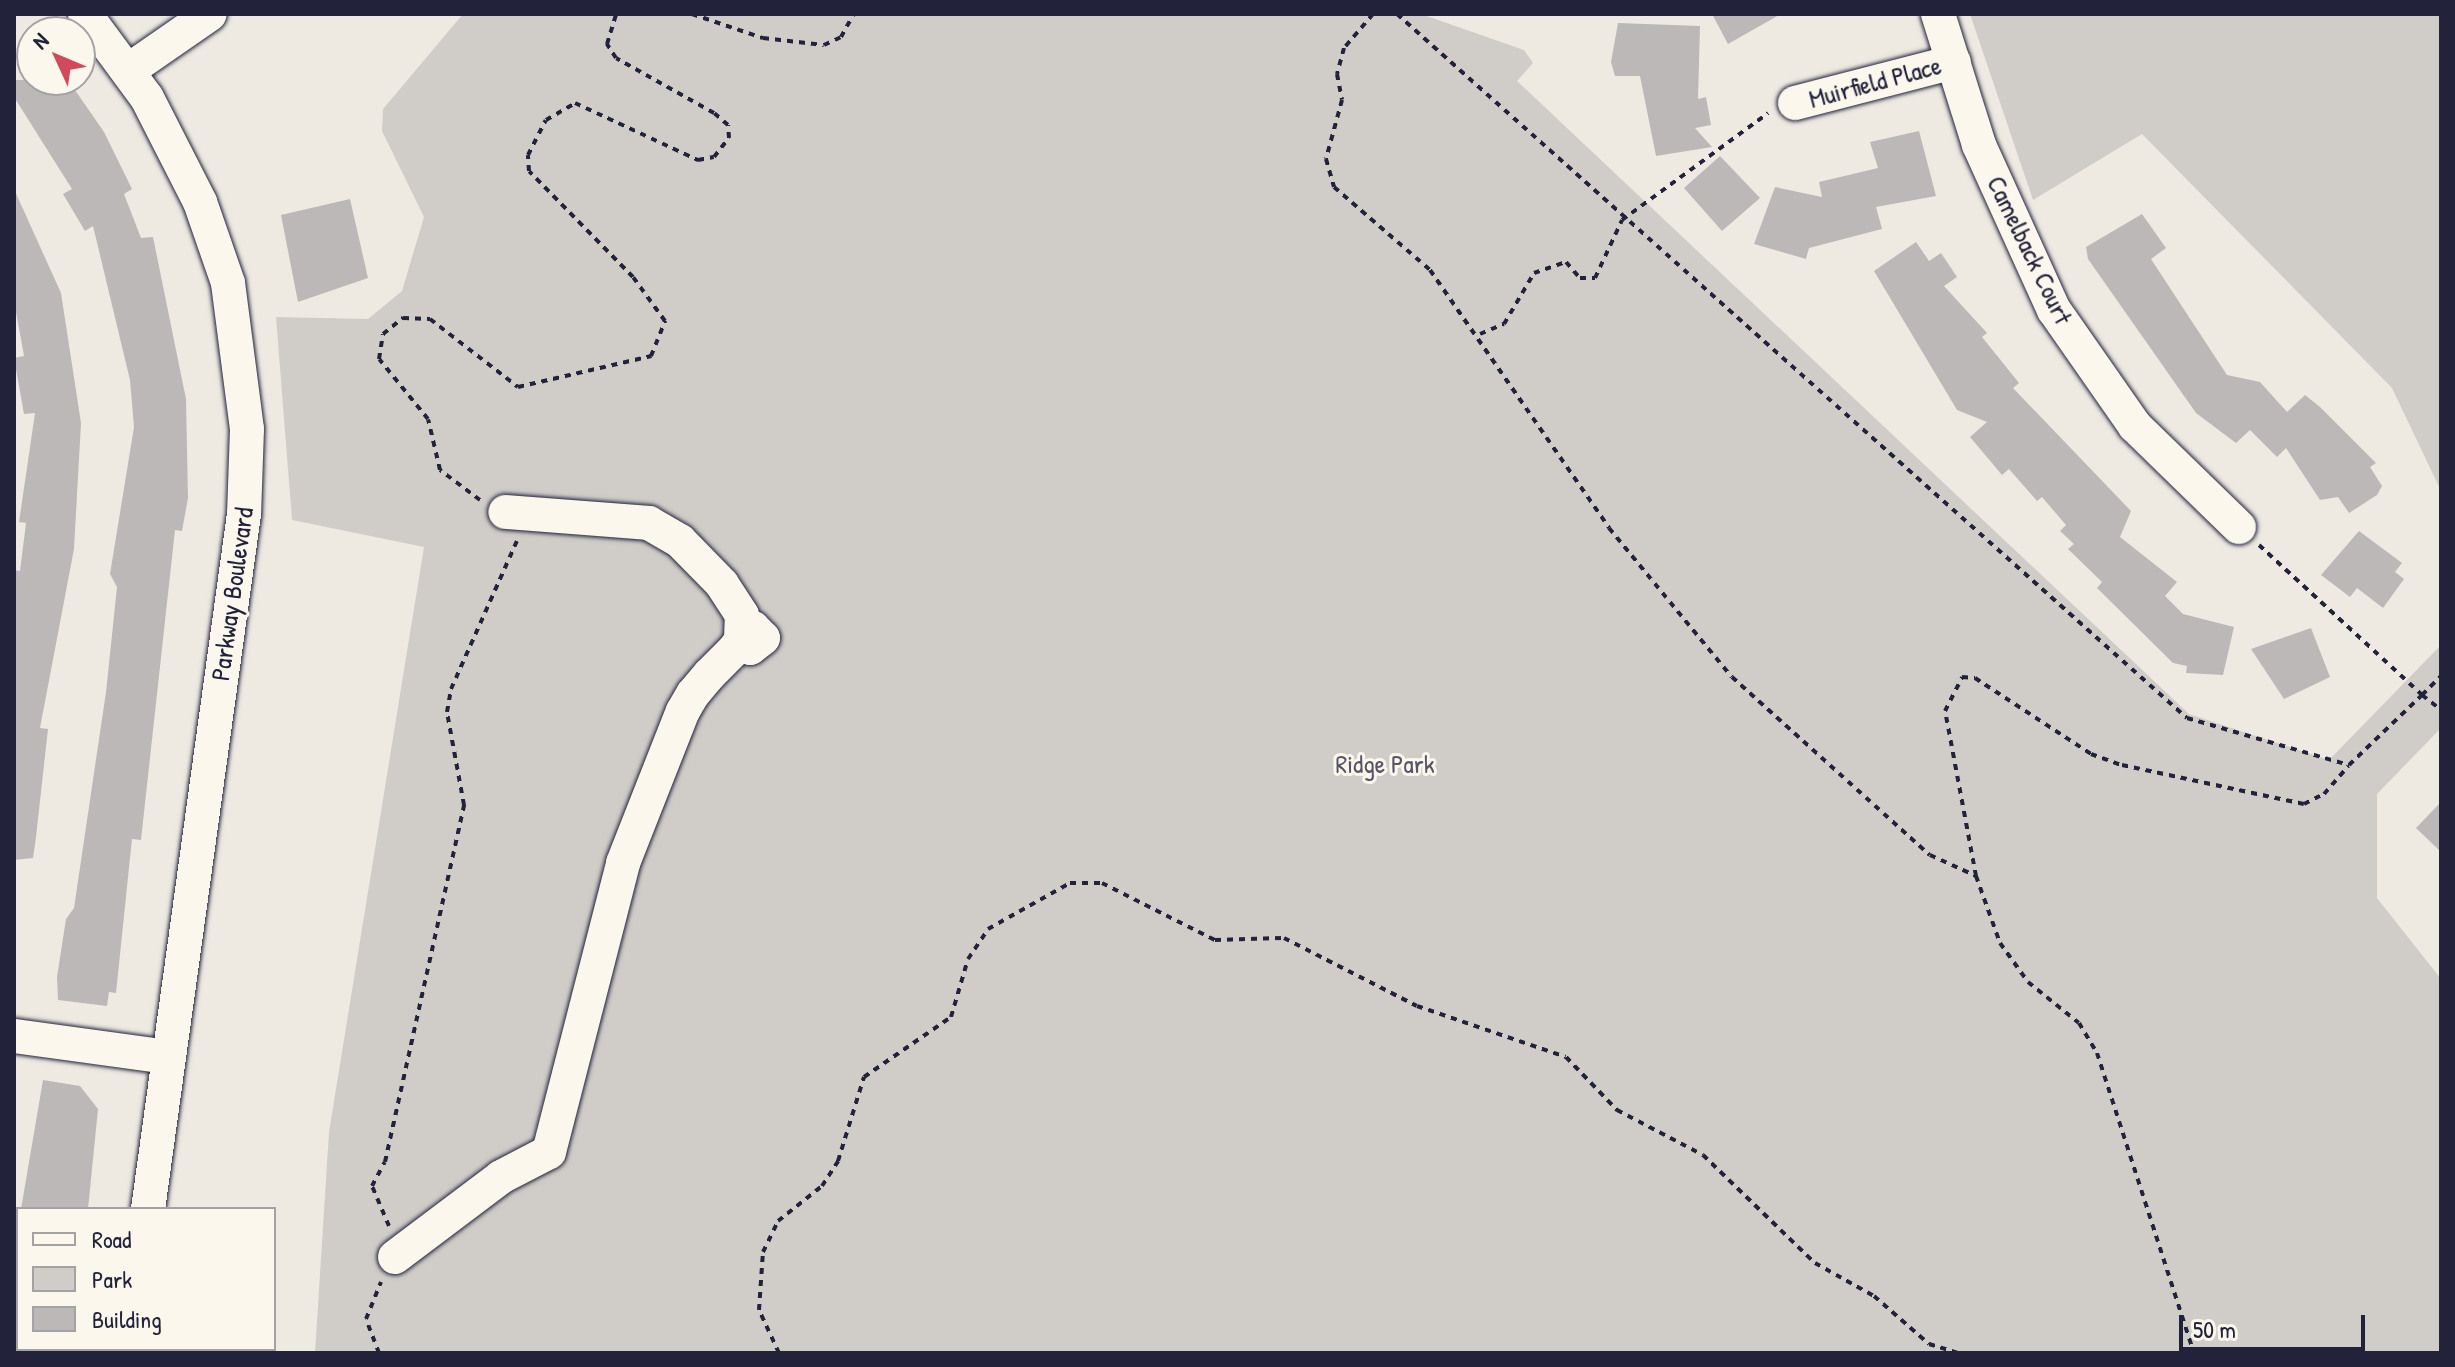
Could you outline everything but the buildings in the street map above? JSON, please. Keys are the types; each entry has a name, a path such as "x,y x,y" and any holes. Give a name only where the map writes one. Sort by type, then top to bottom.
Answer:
{"street":[{"name":"Parkway Boulevard","path":"85,14 129,70 180,157 217,249 237,333 247,429 244,514 148,1207"},
{"path":"129,70 210,14"},
{"name":"Camelback Court","path":"1938,14 1979,145 2054,310 2135,426 2239,527"},
{"name":"Muirfield Place","path":"1795,103 1954,62"},
{"path":"395,1257 501,1177 549,1152 623,863 683,711 745,628 680,541 649,523 505,512"},
{"path":"14,1036 167,1057"}],"path":[{"path":"692,14 763,38 824,45 841,37 854,14"},
{"path":"1373,14 1358,26 1340,61 1342,100 1327,172 1430,270 1480,334 1609,528 1732,677 1930,855 1976,876"},
{"path":"1397,14 1622,220 2187,718 2349,765"},
{"path":"1480,334 1504,324 1534,273 1566,262 1580,278 1595,278 1622,220 1752,118 1795,103"},
{"path":"2239,527 2441,710"},
{"path":"2194,1353 2097,1053 2079,1023 2028,982 2000,943 1976,876 1945,711 1962,677 1975,678 2091,754 2122,765 2304,804 2324,794 2349,765 2441,676"},
{"path":"779,1353 759,1310 763,1252 778,1221 822,1186 838,1161 864,1077 951,1017 968,959 988,929 1070,883 1102,883 1215,940 1284,938 1417,1006 1566,1057 1617,1110 1703,1155 1815,1263 1874,1296 1929,1344 1959,1353"}],"green space":[{"name":"Ridge Park","path":"463,14 1421,14 1524,50 1533,63 1517,81 2189,714 2329,760 2441,645 2441,728 2377,794 2377,898 2441,979 2441,1353 315,1353 329,1132 424,547 292,520 276,317 368,319 402,291 424,217 382,131 383,109"},
{"path":"1970,14 2441,14 2441,491 2392,388 2142,134 2033,200"}]}
